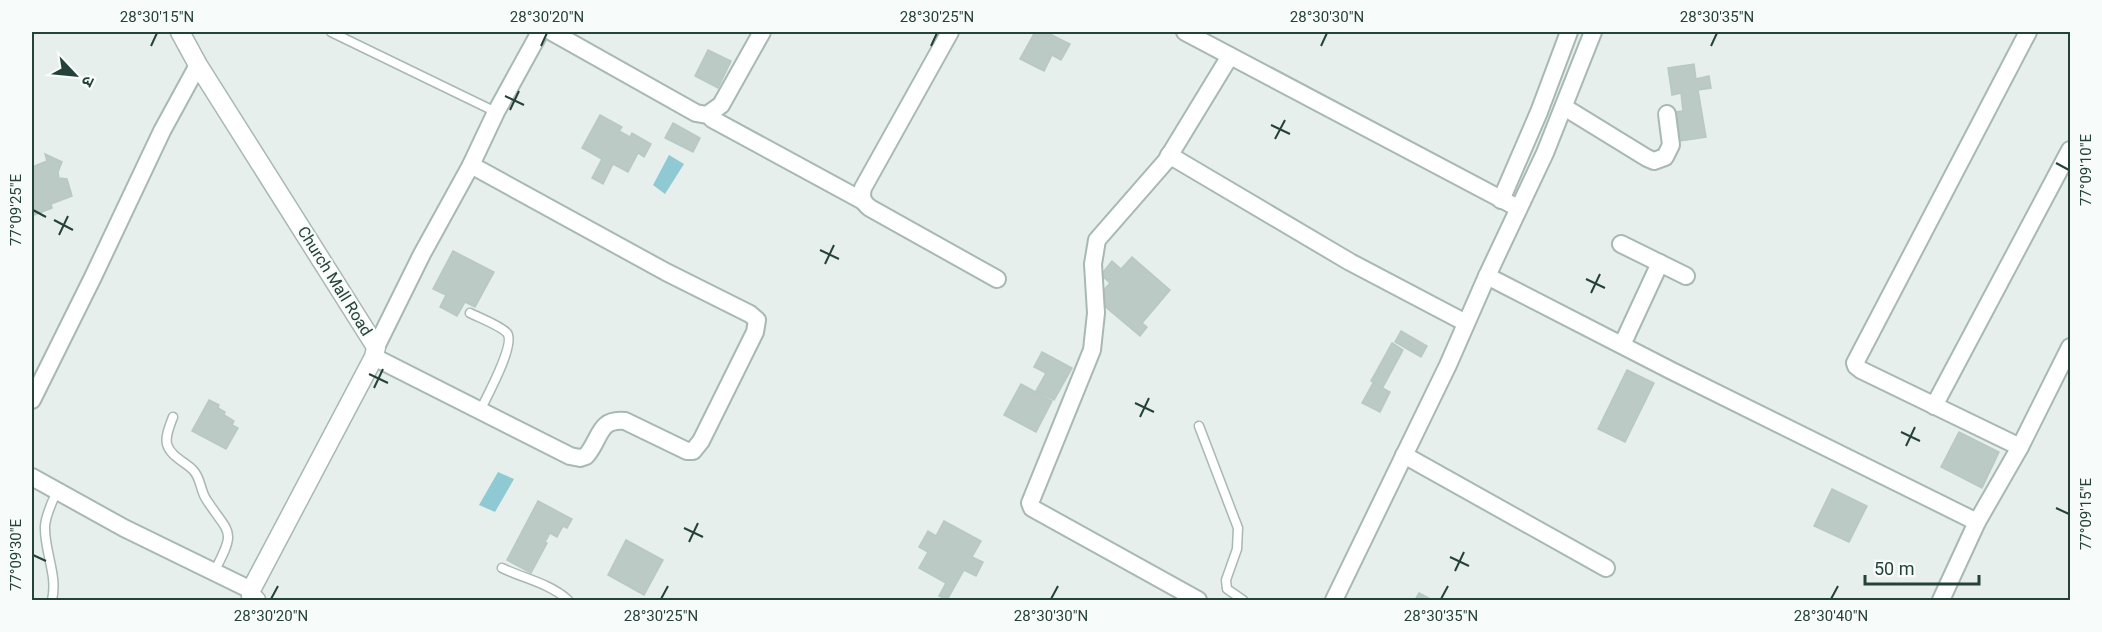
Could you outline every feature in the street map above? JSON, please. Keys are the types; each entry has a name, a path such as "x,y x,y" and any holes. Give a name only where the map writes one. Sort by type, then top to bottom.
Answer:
{"street":[{"name":"Church Mall Road","path":"180,32 198,65 375,352 252,597"},
{"path":"471,165 666,272 750,314 757,320 758,325 701,441 693,451 687,451 625,421 617,420 606,424 586,456 575,458 480,411 375,352 422,254 540,32"},
{"path":"552,32 696,113 707,115 721,105 762,32"},
{"path":"862,201 863,188 950,32"},
{"path":"1185,32 1518,208"},
{"path":"1501,200 1539,112 1569,32"},
{"path":"1334,600 1448,365 1545,153 1593,32"},
{"path":"2020,447 1861,370 1855,363 2028,32"},
{"path":"1198,600 1032,508 1030,503 1092,350 1096,313 1093,264 1097,240 1169,155 1230,56"},
{"path":"32,400 162,131 198,65"},
{"path":"1564,107 1647,158 1654,160 1665,157 1671,146 1667,114"},
{"path":"712,118 997,279"},
{"path":"1934,406 2070,150"},
{"path":"1169,155 1350,262 1466,323"},
{"path":"1621,244 1686,276"},
{"path":"1622,345 1660,263"},
{"path":"1487,276 1977,522"},
{"path":"1941,600 1977,522 2020,447 2070,347"},
{"path":"1404,455 1606,568"},
{"path":"32,477 124,528 214,572 252,597"}],"lane":[{"path":"331,32 496,111"},
{"path":"470,313 504,330 509,334 510,339 506,356 480,411"},
{"path":"173,417 167,441 171,452 197,474 206,498 222,520 228,533 226,548 214,572"},
{"path":"1199,426 1238,528 1237,549 1226,580 1227,589 1244,600"},
{"path":"52,600 53,579 45,526 57,491"},
{"path":"502,568 546,585 568,600"}],"water":[{"path":"669,155 684,164 665,194 653,185"},
{"path":"498,472 514,479 495,512 479,505"}],"building":[{"path":"1035,32 1046,32 1070,44 1061,60 1052,55 1044,71 1020,59"},
{"path":"708,50 731,61 718,88 695,76"},
{"path":"1694,64 1696,79 1709,76 1711,88 1698,90 1706,137 1680,141 1675,112 1683,111 1681,93 1672,95 1668,68"},
{"path":"600,115 622,127 619,131 630,137 632,133 651,144 644,157 638,153 628,172 613,164 603,184 592,178 602,159 582,148"},
{"path":"673,123 700,138 693,152 665,138"},
{"path":"45,154 62,162 58,172 59,178 67,179 72,196 51,204 52,208 32,216 32,167 47,161"},
{"path":"453,251 494,272 475,307 465,302 457,316 440,307 446,295 433,289"},
{"path":"1132,257 1170,290 1142,323 1147,327 1140,336 1096,299 1110,283 1101,275 1112,261 1121,269"},
{"path":"1401,331 1427,346 1421,357 1395,342"},
{"path":"1392,343 1403,350 1383,387 1371,381"},
{"path":"1042,352 1072,368 1054,400 1036,391 1046,373 1034,367"},
{"path":"1627,370 1654,383 1625,442 1598,429"},
{"path":"1373,383 1390,392 1380,412 1362,403"},
{"path":"1021,384 1052,401 1036,432 1004,415"},
{"path":"209,400 219,405 218,408 225,412 224,415 234,421 232,425 238,428 226,449 192,431"},
{"path":"1959,432 1999,452 1982,488 1941,467"},
{"path":"1832,489 1867,506 1849,542 1814,526"},
{"path":"538,501 572,519 567,528 563,526 557,537 550,533 531,573 507,560"},
{"path":"944,521 981,541 972,557 983,562 976,576 964,570 947,600 939,596 946,583 919,568 928,552 919,547 928,531 936,536"},
{"path":"626,540 663,560 644,595 608,575"},
{"path":"1419,593 1432,600 1415,600"}]}
